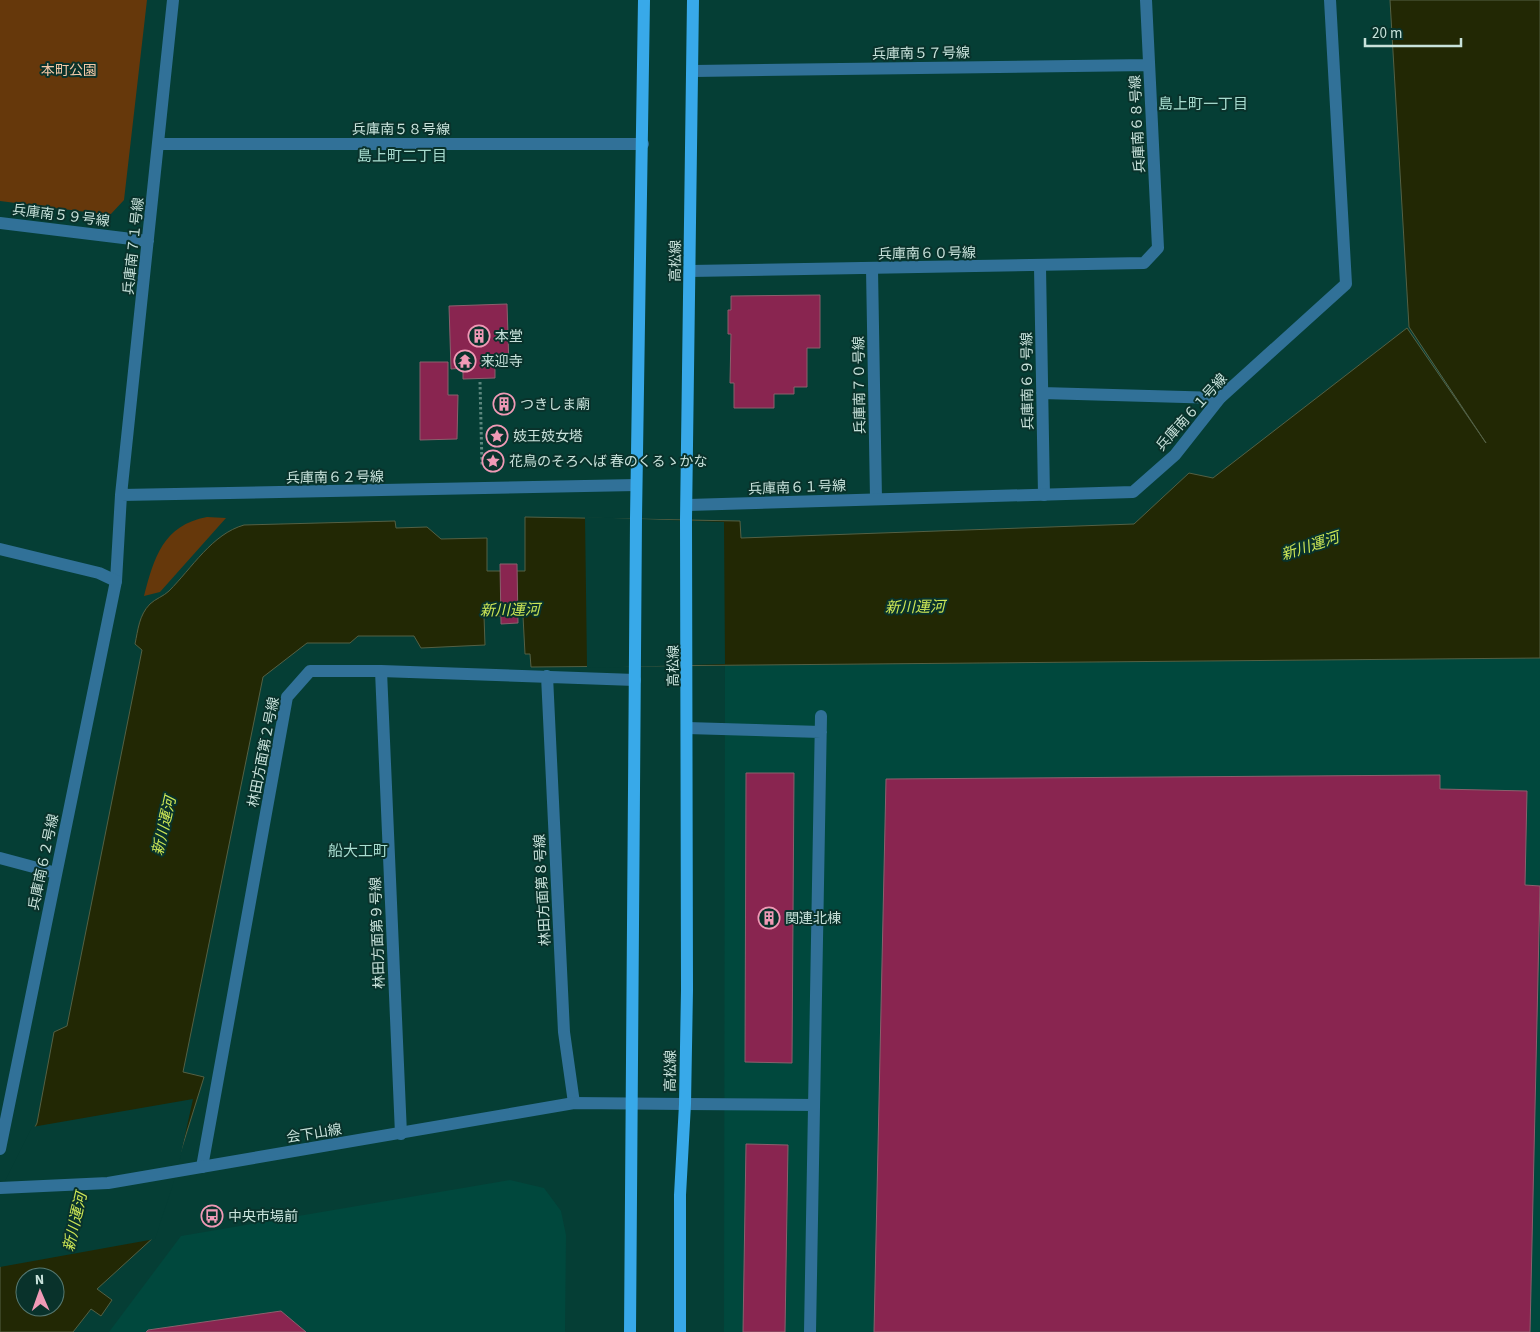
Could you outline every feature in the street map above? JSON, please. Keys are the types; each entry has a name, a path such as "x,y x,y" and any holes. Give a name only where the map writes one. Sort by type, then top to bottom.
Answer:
{"main road":[{"path":"630,1332 636,486 644,0"},
{"name":"高松線","path":"680,1332 680,1195 685,1104 688,664 686,520 688,505 694,71 693,0"}],"street":[{"name":"兵庫南７１号線","path":"121,496 174,0"},
{"name":"兵庫南６８号線","path":"1146,0 1158,248"},
{"name":"兵庫南６１号線","path":"688,505 1134,492 1175,455 1220,398 1346,284 1330,0"},
{"name":"兵庫南５７号線","path":"694,71 1149,66"},
{"name":"兵庫南５８号線","path":"159,144 643,144"},
{"name":"兵庫南５９号線","path":"0,223 148,241"},
{"name":"兵庫南６０号線","path":"690,271 1040,267 1144,263 1158,248"},
{"name":"兵庫南６９号線","path":"1040,267 1044,495"},
{"name":"兵庫南７０号線","path":"872,269 876,500"},
{"path":"1042,393 1220,398"},
{"name":"兵庫南６２号線","path":"0,1149 116,581 121,496 636,486"},
{"path":"0,549 99,573 116,581"},
{"name":"林田方面第２号線","path":"202,1167 287,697 310,671 381,671 635,680"},
{"name":"林田方面第９号線","path":"381,671 401,1134"},
{"name":"林田方面第８号線","path":"547,676 564,1032 574,1103"},
{"path":"810,1332 821,716"},
{"path":"687,728 821,732"},
{"path":"0,858 56,873"},
{"name":"会下山線","path":"1,1188 108,1183 574,1103 814,1105"}],"path":[{"path":"480,382 483,489"}],"shaded area":[{"path":"1540,658 1540,1332 724,1332 725,664"},
{"path":"510,1180 544,1188 561,1211 566,1235 565,1332 109,1332 181,1236"}],"green space":[{"name":"本町公園","path":"0,0 147,0 124,200 110,215 0,201"},
{"path":"207,517 226,518 160,592 144,596 157,556 170,535 192,521"}],"water":[{"name":"新川運河","path":"1390,0 1540,0 1540,658 531,667 530,654 525,654 523,616 484,616 485,645 421,648 414,636 358,636 350,643 307,643 263,677 183,1072 204,1077 154,1237 97,1289 112,1300 101,1316 91,1309 73,1332 0,1332 0,1197 37,1123 54,1032 67,1026 142,650 135,644 140,623 146,608 169,591 212,544 233,529 244,525 395,521 396,528 427,527 441,539 487,538 487,571 525,571 525,517 740,521 741,538 1134,524 1189,473 1213,478 1407,328 1486,443 1409,327"}],"pier":[{"path":"585,517 724,522 725,664 587,668"},
{"path":"193,1099 177,1172 155,1239 0,1267 0,1191 32,1127"}],"building":[{"path":"820,295 820,348 807,348 807,387 794,387 794,394 774,394 774,408 734,408 734,383 730,383 731,334 728,334 728,310 731,310 731,296"},
{"name":"本堂","path":"507,304 509,367 495,367 495,378 463,379 463,368 451,369 449,306"},
{"path":"420,362 448,362 448,395 458,395 457,439 420,440"},
{"name":"つきしま廟","path":"499,399 509,399 509,409 499,410"},
{"path":"500,564 517,564 518,623 501,624"},
{"name":"関連北棟","path":"746,773 794,773 792,1063 745,1062"},
{"path":"1440,775 1440,789 1527,791 1525,885 1540,886 1530,1332 874,1332 886,779"},
{"path":"746,1144 788,1145 785,1332 743,1332"},
{"path":"281,1311 306,1332 146,1332 148,1330"}],"place":[{"name":"本堂","path":"479,336"},
{"name":"来迎寺","path":"465,361"},
{"name":"つきしま廟","path":"504,404"},
{"name":"妓王妓女塔","path":"497,436"},
{"name":"花鳥のそろへば 春のくるゝかな","path":"493,461"},
{"name":"関連北棟","path":"769,918"},
{"name":"中央市場前","path":"212,1216"}],"district":[{"name":"島上町一丁目","path":"1203,104"},
{"name":"島上町二丁目","path":"402,156"},
{"name":"船大工町","path":"358,851"}]}
